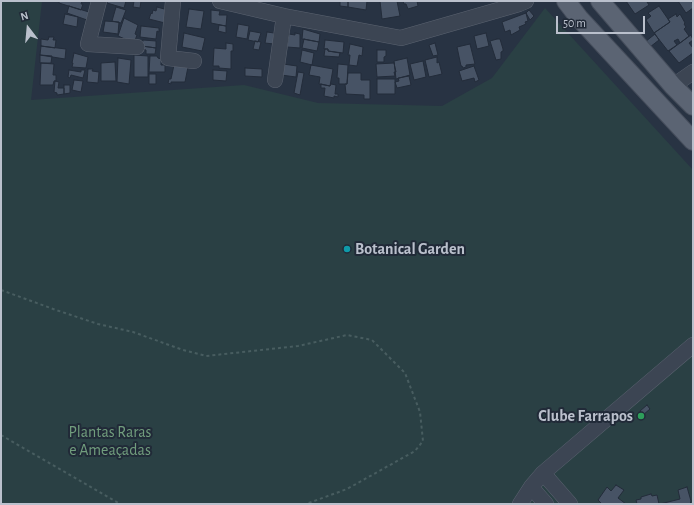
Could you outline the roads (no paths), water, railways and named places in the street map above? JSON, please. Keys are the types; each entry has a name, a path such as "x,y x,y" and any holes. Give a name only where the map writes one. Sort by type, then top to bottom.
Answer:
{"main road":[{"path":"566,1 579,18 693,141"},
{"path":"600,1 673,86 693,106"}],"street":[{"path":"99,1 88,44 137,47"},
{"path":"173,1 168,58 194,61"},
{"path":"220,1 284,16 401,38 526,1"},
{"path":"275,80 284,16"},
{"path":"673,86 693,72"},
{"path":"520,504 531,487 543,473 693,345"},
{"path":"543,473 570,504"},
{"path":"531,487 546,504"}],"place":[{"name":"Botanical Garden","path":"347,249"},
{"name":"Clube Farrapos","path":"641,416"}],"park label":[{"name":"Plantas Raras e Ameaçadas","path":"110,441"}]}
